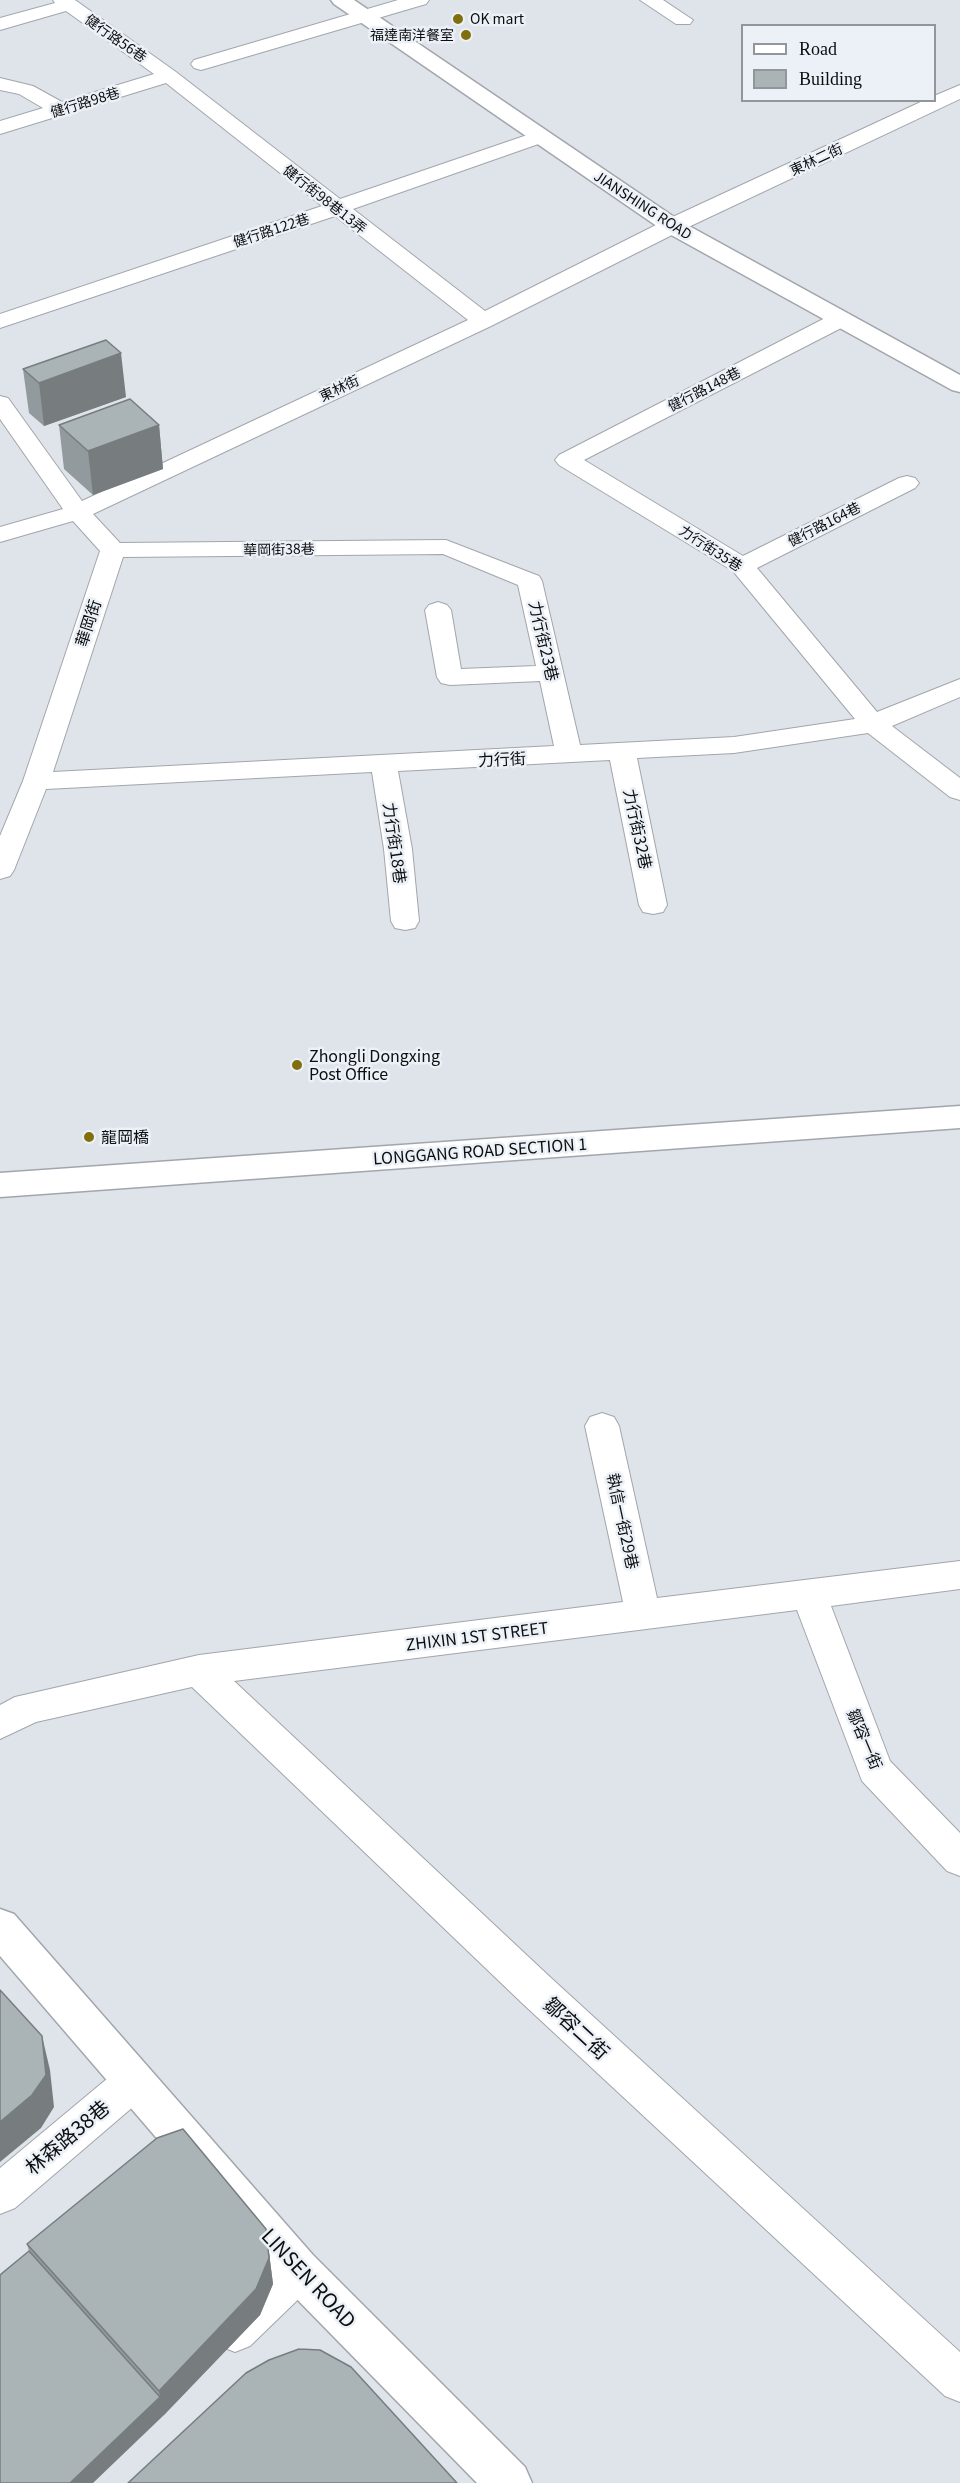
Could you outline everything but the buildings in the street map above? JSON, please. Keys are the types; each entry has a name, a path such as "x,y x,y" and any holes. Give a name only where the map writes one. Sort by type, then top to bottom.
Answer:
{"street":[{"name":"JIANSHING ROAD","path":"341,0 672,225 960,385"},
{"name":"LONGGANG ROAD SECTION 1","path":"0,1185 960,1117"},
{"name":"LINSEN ROAD","path":"0,1927 298,2270 509,2483"}],"lane":[{"path":"201,64 419,0"},
{"path":"650,0 683,20"},
{"path":"0,24 65,2"},
{"name":"健行路56巷","path":"65,2 170,76"},
{"name":"健行路98巷","path":"0,128 170,76"},
{"name":"健行街98巷13弄","path":"170,76 483,321"},
{"path":"0,84 26,90 59,109"},
{"name":"東林二街","path":"672,225 960,91"},
{"name":"健行路122巷","path":"0,321 540,137"},
{"name":"東林街","path":"0,535 78,512 483,321 672,225"},
{"name":"健行路148巷","path":"567,460 841,318"},
{"path":"0,403 78,512 113,550"},
{"name":"力行街35巷","path":"567,460 742,566 873,724 960,791"},
{"name":"健行路164巷","path":"742,566 907,483"},
{"name":"華岡街38巷","path":"113,550 446,547"},
{"name":"力行街23巷","path":"446,547 530,580 569,755"},
{"name":"華岡街","path":"0,870 36,781 113,550"},
{"path":"438,610 450,677 551,673"},
{"name":"力行街","path":"36,781 734,746 873,724 960,687"},
{"name":"力行街32巷","path":"622,752 653,905"},
{"name":"力行街18巷","path":"384,764 398,849 405,921"},
{"name":"執信一街29巷","path":"602,1426 643,1615"},
{"name":"ZHIXIN 1ST STREET","path":"0,1724 28,1708 199,1670 960,1575"},
{"name":"鄒容一街","path":"809,1595 875,1770 960,1859"},
{"name":"鄒容二街","path":"199,1670 536,1990 960,2381"},
{"name":"林森路38巷","path":"0,2194 134,2081"},
{"path":"204,2360 298,2270"}],"place":[{"name":"OK mart","path":"458,19"},
{"name":"福達南洋餐室","path":"466,35"},
{"name":"Zhongli Dongxing Post Office","path":"297,1065"},
{"name":"龍岡橋","path":"89,1137"}]}
